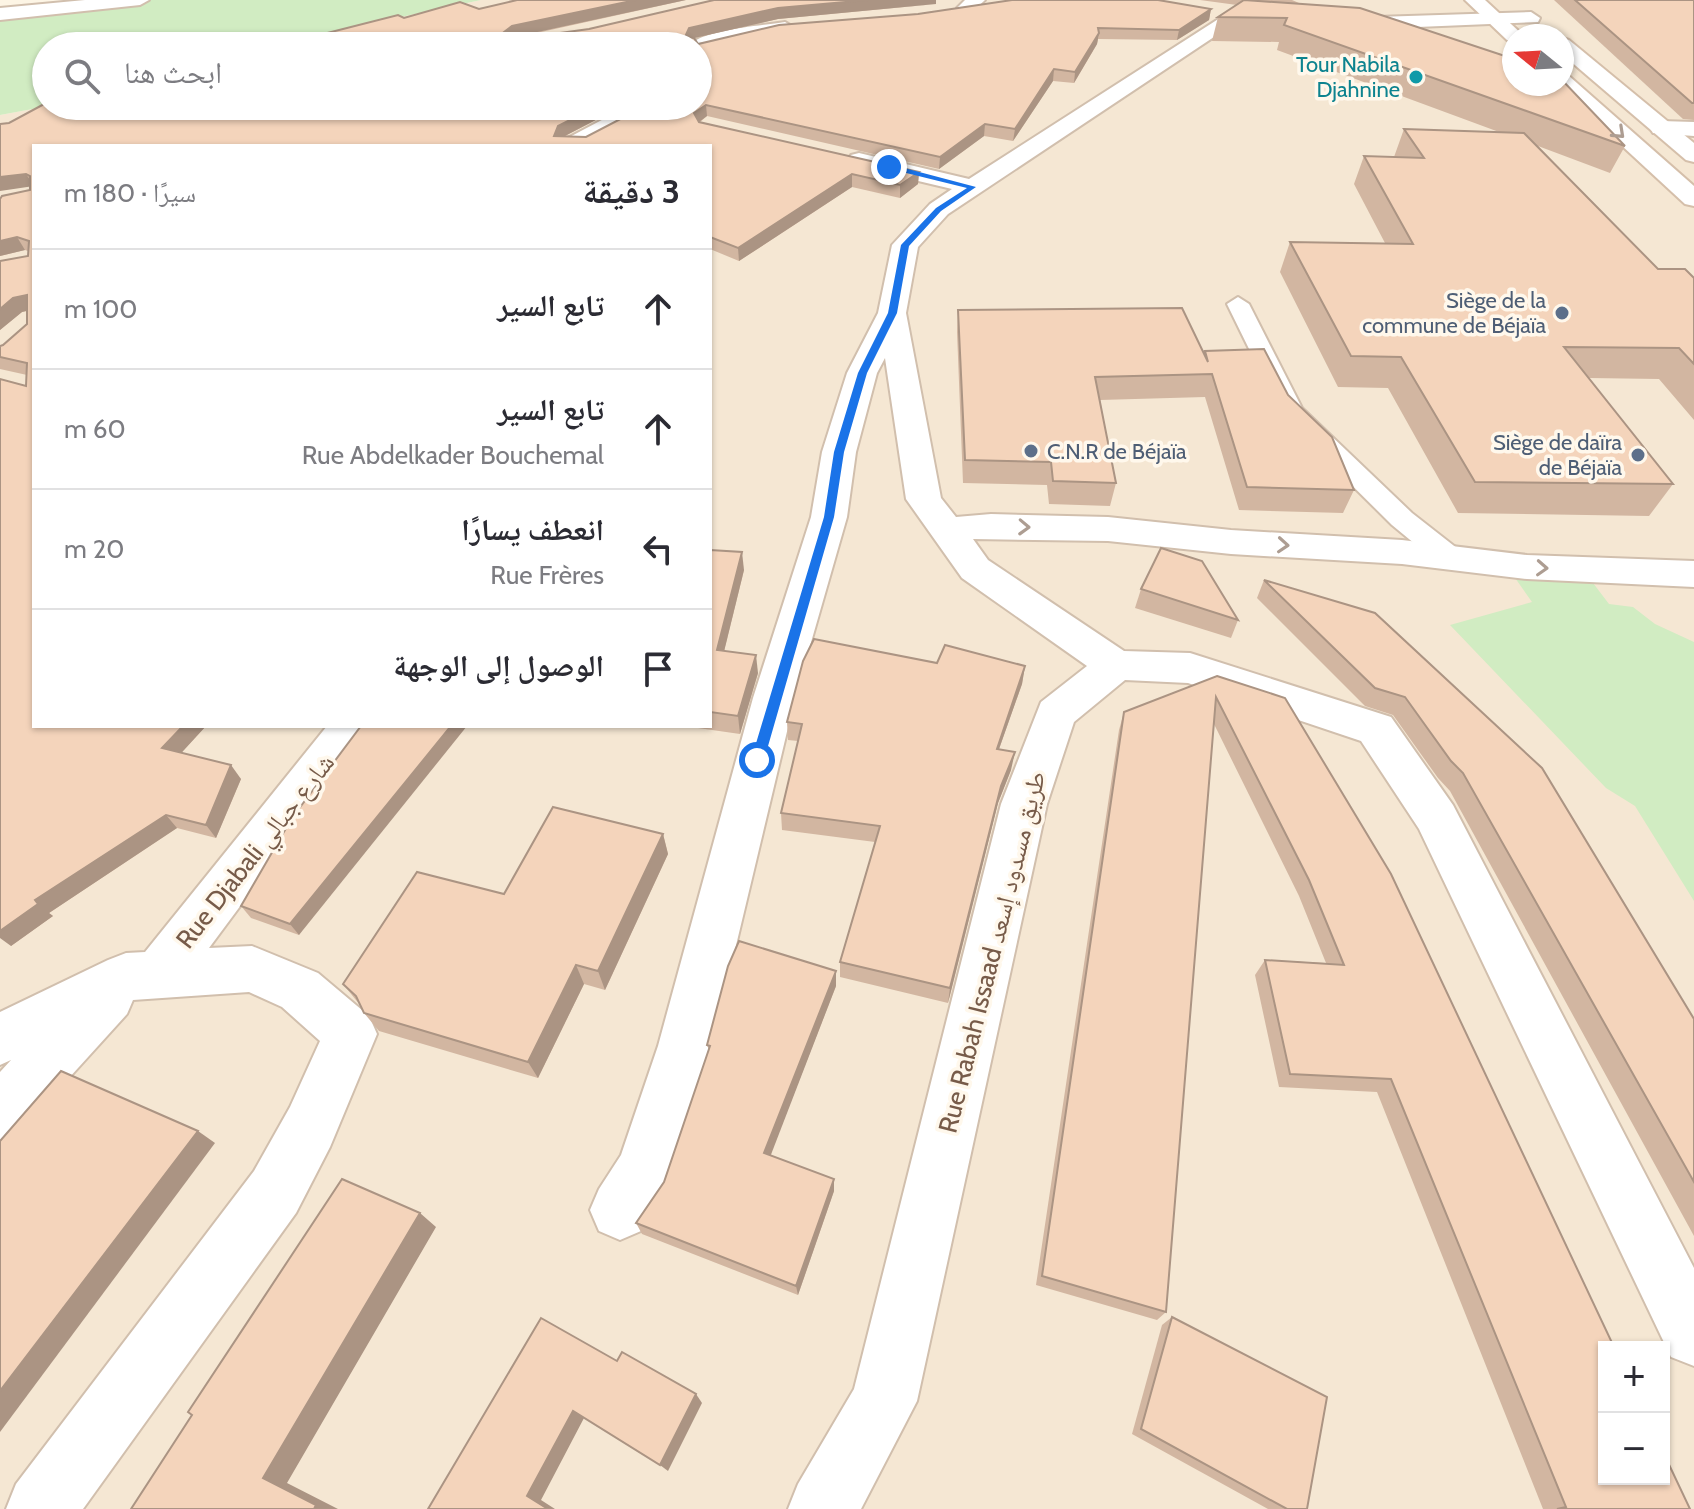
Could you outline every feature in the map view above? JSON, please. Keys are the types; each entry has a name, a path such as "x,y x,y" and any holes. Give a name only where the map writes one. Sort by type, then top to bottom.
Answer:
{"street":[{"path":"0,14 140,0"},
{"path":"1474,0 1502,26"},
{"path":"1326,24 1399,24 1493,18 1536,22 1513,0"},
{"path":"964,6 999,2"},
{"path":"620,1210 645,1171 685,1046 774,698 829,517 839,452 862,373 892,313 905,245 939,209 1233,15"},
{"path":"712,41 798,27"},
{"path":"1574,54 1694,155"},
{"path":"1574,91 1694,199"},
{"path":"574,144 619,120"},
{"path":"1661,128 1694,129"},
{"path":"830,153 973,187"},
{"path":"892,313 924,499 975,569 1116,665 1190,668 1376,729 1437,818 1694,1334"},
{"path":"946,530 991,526 1108,529 1231,542 1448,556 1527,567 1694,574"},
{"name":"Rue Rabah Issaad طريق مسدود إسعد","path":"823,1509 884,1401 1024,804 1056,713 1116,665"},
{"name":"Rue Djabali شارع جبالي","path":"0,1112 142,976 350,728"},
{"path":"0,1039 142,976 252,969 300,990 350,1034 310,1127 275,1192 41,1509"}],"lane":[{"path":"1238,304 1291,411 1402,519 1448,556"}],"shaded area":[{"path":"481,0 1694,0 1694,1509 0,1509 0,115 32,109 32,120 712,120 712,32 343,32 349,28"}],"green space":[{"path":"140,0 481,0 349,28 343,32 32,32 32,109 0,115 0,14"},
{"path":"1513,575 1590,579 1609,604 1633,607 1655,624 1694,642 1694,901 1635,806 1606,788 1450,625 1532,602"}],"building":[{"path":"517,0 636,0 512,26 504,32 331,32 398,15 404,18 460,2 479,9"},
{"path":"714,0 868,0 778,8 689,28 687,32 567,32"},
{"path":"1012,0 1158,0 1211,9 1179,30 1098,28 1099,33 1075,72 1054,69 1015,129 985,124 940,157 712,106 712,41 779,25 918,14"},
{"path":"1244,0 1360,8 1502,55 1502,96 1574,96 1574,93 1625,146 1284,25 1287,18 1218,17"},
{"path":"1575,0 1694,0 1694,103 1692,103"},
{"path":"32,111 32,120 570,120 558,126 554,136 586,137 619,120 698,120 919,172 900,185 852,174 738,248 712,238 712,144 32,144 32,728 181,728 162,748 231,765 206,825 166,815 35,900 38,904 0,931 0,379 26,386 27,363 0,357 0,346 27,324 27,295 13,298 0,309 0,261 28,256 29,241 17,237 0,241 0,199 30,190 30,176 0,177 0,124 9,123"},
{"path":"1404,129 1524,133 1658,269 1685,269 1694,278 1694,364 1679,348 1564,347 1673,484 1475,482 1401,357 1351,356 1290,242 1413,244 1364,156 1424,158"},
{"path":"1182,308 1208,362 1205,351 1264,349 1288,395 1332,437 1354,490 1247,487 1212,374 1095,377 1116,483 1053,481 1051,462 965,460 958,310"},
{"path":"1161,548 1202,561 1238,620 1141,589"},
{"path":"712,550 742,552 717,650 756,655 738,716 712,712"},
{"path":"1264,580 1375,613 1542,768 1694,1019 1694,1182 1463,773 1405,697 1375,688"},
{"path":"814,639 937,663 945,645 1025,666 997,749 1015,752 1001,786 950,988 840,962 880,826 781,813 802,724 787,722 803,661"},
{"path":"1217,676 1285,698 1391,874 1611,1341 1598,1341 1598,1485 1670,1485 1670,1467 1690,1509 1557,1509 1566,1507 1391,1079 1290,1074 1265,960 1344,965 1309,880 1216,697 1166,1312 1042,1276 1124,712"},
{"path":"360,728 449,728 290,924 241,906 292,818"},
{"path":"553,807 663,834 598,971 576,965 528,1062 364,1013 356,996 343,984 417,872 504,894"},
{"path":"739,941 836,971 764,1153 834,1179 796,1286 636,1223 664,1182 710,1046 707,1045 728,966"},
{"path":"61,1071 198,1131 0,1391 0,1141"},
{"path":"342,1179 420,1213 263,1478 316,1505 314,1509 131,1509 192,1415 188,1412"},
{"path":"1172,1317 1327,1397 1307,1509 1287,1509 1141,1429"},
{"path":"541,1318 617,1361 622,1352 696,1394 660,1465 573,1411 527,1496 548,1509 428,1509"}],"place":[{"name":"Tour Nabila Djahnine","path":"1416,77"},
{"name":"Siège de la commune de Béjaïa","path":"1562,313"},
{"name":"C.N.R de Béjaïa","path":"1031,451"},
{"name":"Siège de daïra de Béjaïa","path":"1638,455"}],"route":[{"path":"757,760 829,517 839,452 862,373 892,313 905,245 939,209 973,187 889,167"}]}
